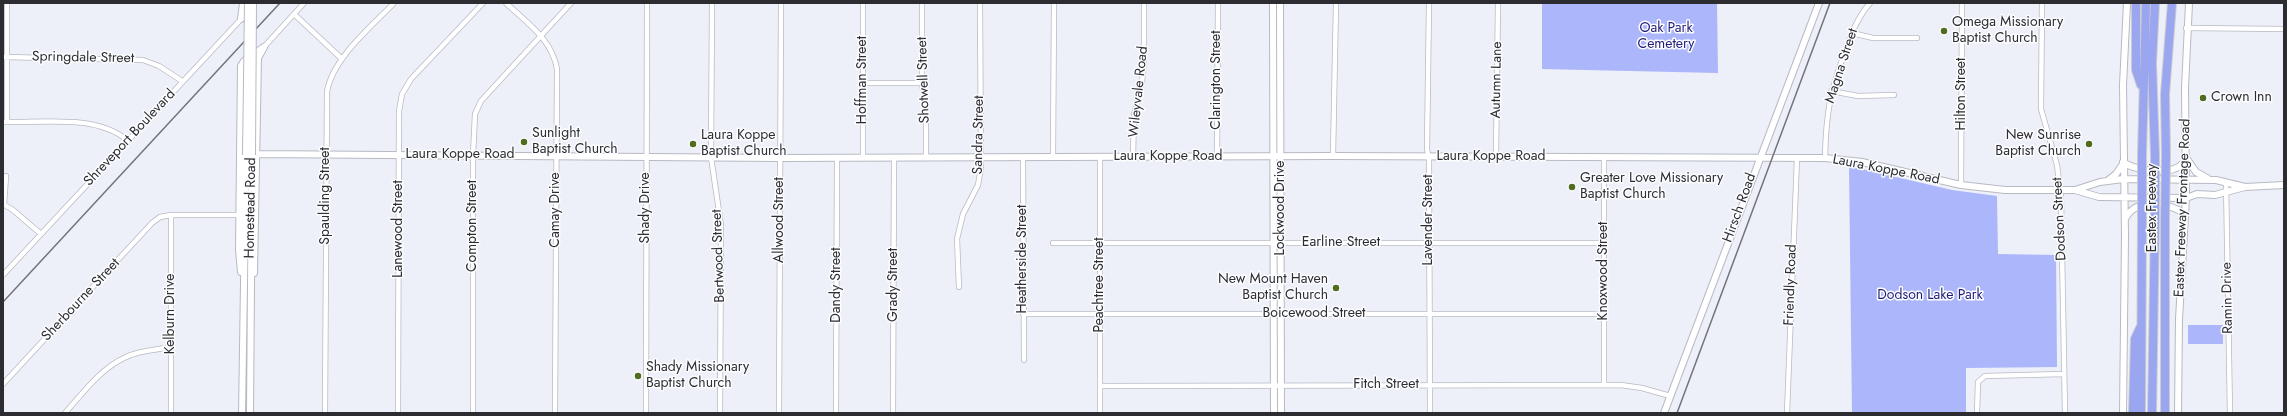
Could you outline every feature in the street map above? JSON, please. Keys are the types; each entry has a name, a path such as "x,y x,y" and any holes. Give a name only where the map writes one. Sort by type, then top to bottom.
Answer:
{"highway":[{"path":"2136,3 2136,70 2143,92"},
{"name":"Eastex Freeway","path":"2141,413 2142,155 2146,3"},
{"path":"2152,413 2155,221 2152,63 2155,3"},
{"name":"Eastex Freeway","path":"2165,413 2165,94 2172,3"},
{"path":"2134,413 2135,340 2142,323"}],"main road":[{"name":"Homestead Road","path":"248,3 252,298 250,330 250,413"},
{"name":"Homestead Road","path":"242,413 242,330 251,154 253,3"},
{"name":"Lockwood Drive","path":"1273,3 1274,157 1277,243 1277,313 1273,385 1274,413"},
{"name":"Lockwood Drive","path":"1277,243 1281,157 1280,3"},
{"name":"Hirsch Road","path":"1664,413 1818,3"},
{"path":"2123,413 2125,219 2123,179 2123,71 2127,3"},
{"name":"Eastex Freeway Frontage Road","path":"2178,413 2179,319 2186,198 2186,28 2189,3"},
{"path":"241,19 244,8"},
{"path":"243,294 239,250 241,66 264,48"},
{"path":"251,154 256,55"},
{"name":"Laura Koppe Road","path":"251,154 780,158 1333,156 1825,158 1862,162 1961,185 2005,190 2075,190 2123,179 2216,180 2245,187"},
{"path":"2124,162 2137,168 2170,170 2180,166 2186,158 2189,164 2200,176 2216,180"},
{"path":"2107,182 2116,174 2124,162"},
{"name":"Laura Koppe Road","path":"2075,190 2099,196 2186,198 2197,194 2215,195 2245,187 2284,185"},
{"path":"2125,219 2133,208 2146,204 2172,206 2185,214"},
{"name":"Lockwood Drive","path":"1277,313 1281,413"},
{"path":"242,330 250,330"},
{"path":"242,382 250,382"}],"street":[{"path":"7,3 5,122 86,123 100,125 114,131 127,140"},
{"path":"244,8 258,3"},
{"path":"264,48 295,15 304,3"},
{"name":"Spaulding Street","path":"325,413 327,92 331,76 342,59 394,3"},
{"name":"Lanewood Street","path":"398,413 399,111 402,94 411,79 483,3"},
{"name":"Camay Drive","path":"506,3 541,36 554,55 557,69 555,413"},
{"name":"Compton Street","path":"472,413 473,155 475,114 480,101 571,3"},
{"name":"Shady Drive","path":"646,413 647,3"},
{"name":"Bertwood Street","path":"712,3 711,157 721,225 720,413"},
{"name":"Allwood Street","path":"779,413 781,3"},
{"name":"Hoffman Street","path":"862,157 863,3"},
{"name":"Shotwell Street","path":"922,3 922,83 926,114 926,158"},
{"name":"Sandra Street","path":"959,287 957,239 963,214 978,185 981,168 980,3"},
{"path":"1053,157 1054,3"},
{"name":"Wileyvale Road","path":"1133,157 1134,115 1142,82 1144,60 1144,3"},
{"name":"Clarington Street","path":"1217,157 1218,3"},
{"path":"1333,156 1336,3"},
{"name":"Lavender Street","path":"1429,3 1427,150 1429,157 1430,413"},
{"name":"Autumn Lane","path":"1496,156 1498,3"},
{"name":"Magna Street","path":"1825,158 1826,117 1831,91 1852,32 1862,12 1870,3"},
{"name":"Hilton Street","path":"1961,185 1962,3"},
{"name":"Dodson Street","path":"2042,3 2041,109 2056,160 2060,191 2066,413"},
{"path":"295,15 342,59"},
{"name":"Shreveport Boulevard","path":"3,275 241,19"},
{"path":"2186,28 2284,29"},
{"path":"1852,32 1873,38 1917,38"},
{"name":"Springdale Street","path":"5,57 143,60 159,66 182,81"},
{"path":"863,83 922,83"},
{"path":"1831,91 1858,96 1894,95"},
{"name":"Dandy Street","path":"836,413 837,157"},
{"name":"Grady Street","path":"894,157 894,413"},
{"name":"Heatherside Street","path":"1023,157 1024,360"},
{"name":"Peachtree Street","path":"1100,157 1100,413"},
{"name":"Knoxwood Street","path":"1604,157 1604,385"},
{"name":"Friendly Road","path":"1787,413 1797,158"},
{"path":"6,176 4,204 41,234"},
{"name":"Ramin Drive","path":"2226,182 2230,413"},
{"path":"171,215 239,215"},
{"name":"Sherbourne Street","path":"3,384 152,223 160,217 171,215"},
{"name":"Kelburn Drive","path":"171,215 171,413"},
{"name":"Earline Street","path":"1053,243 1604,243"},
{"name":"Boicewood Street","path":"1023,314 1604,314"},
{"path":"65,413 102,373 115,362 141,352 171,347"},
{"path":"1977,413 1978,382 1985,376 2064,374"},
{"name":"Fitch Street","path":"1100,386 1604,385 1642,388 1670,396"}],"green space":[{"name":"Oak Park Cemetery","path":"1542,3 1717,3 1718,73 1542,69"},
{"name":"Dodson Lake Park","path":"1849,166 1952,190 1997,196 1998,254 2056,255 2057,367 1966,368 1966,413 1852,413"},
{"path":"2188,325 2223,325 2223,344 2188,344"}],"railway":[{"path":"3,302 280,3"},
{"path":"1677,413 1830,3"}],"place":[{"name":"Omega Missionary Baptist Church","path":"1944,31"},
{"name":"Crown Inn","path":"2203,98"},
{"name":"Sunlight Baptist Church","path":"524,142"},
{"name":"Laura Koppe Baptist Church","path":"693,144"},
{"name":"New Sunrise Baptist Church","path":"2089,144"},
{"name":"Greater Love Missionary Baptist Church","path":"1572,187"},
{"name":"New Mount Haven Baptist Church","path":"1336,288"},
{"name":"Shady Missionary Baptist Church","path":"638,376"}]}
